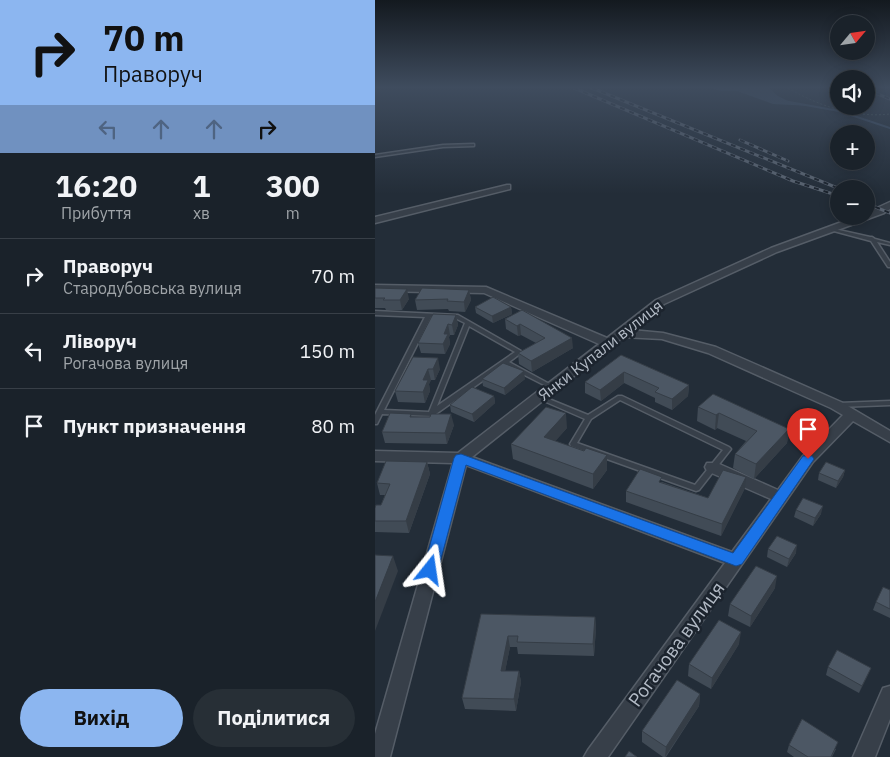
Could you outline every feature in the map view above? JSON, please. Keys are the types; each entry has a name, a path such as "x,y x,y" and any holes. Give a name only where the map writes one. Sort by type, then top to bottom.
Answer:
{"street":[{"path":"375,220 507,188"},
{"name":"Янки Купали вулиця","path":"461,458 660,302 774,250 881,211 890,205"},
{"path":"375,288 485,290 608,343"},
{"path":"621,333 663,336 712,350 836,405 890,437"},
{"name":"Рогачова вулиця","path":"595,757 808,459 851,415"},
{"path":"375,456 461,458 736,560"},
{"path":"379,757 461,458"},
{"path":"712,467 781,497"},
{"path":"864,757 890,695"}],"lane":[{"path":"375,156 443,146 473,145"},
{"path":"832,229 890,244"},
{"path":"872,238 890,266"},
{"path":"375,313 456,316 519,352 431,414 380,412"},
{"path":"375,422 429,314"},
{"path":"431,414 468,322"},
{"path":"505,362 552,387"},
{"path":"539,397 589,418"},
{"path":"620,397 727,449 696,488 573,444 589,418 620,397"},
{"path":"836,405 890,403"}],"building":[{"path":"375,288 407,289 400,300 383,300 385,298 375,298"},
{"path":"422,288 469,290 464,302 447,301 448,299 415,300"},
{"path":"493,297 511,307 492,316 475,307"},
{"path":"522,310 572,338 531,361 518,353 545,338 520,324 517,326 505,319"},
{"path":"433,314 456,315 452,325 448,324 444,334 448,334 443,344 418,343"},
{"path":"621,355 689,385 672,399 655,392 659,388 624,372 600,390 585,382"},
{"path":"413,357 438,358 433,369 428,369 423,380 428,380 423,392 395,391"},
{"path":"503,363 524,371 504,388 482,379"},
{"path":"472,387 494,396 472,414 450,405"},
{"path":"713,394 789,429 756,464 735,454 757,431 719,413 716,415 698,407"},
{"path":"546,407 566,413 544,437 584,451 586,448 607,455 593,474 511,444"},
{"path":"390,413 411,414 410,417 451,414 445,433 382,432"},
{"path":"386,461 427,462 406,521 375,521 376,505 381,505 390,484 377,483"},
{"path":"826,462 845,470 838,481 819,473"},
{"path":"640,469 662,477 659,482 708,498 723,470 746,477 722,524 626,491"},
{"path":"803,498 823,506 815,518 796,510"},
{"path":"777,536 797,545 789,559 768,549"},
{"path":"375,555 393,556 375,602"},
{"path":"756,566 777,576 751,616 730,604"},
{"path":"883,587 890,590 890,609 876,602"},
{"path":"481,614 595,617 593,644 517,642 518,636 508,636 501,671 519,671 514,699 462,698"},
{"path":"719,620 741,632 712,678 689,664"},
{"path":"837,650 871,668 862,686 828,667"},
{"path":"677,680 700,694 666,747 642,731"},
{"path":"802,719 838,742 831,757 808,757 789,745"},
{"path":"629,751 637,757 625,757"}],"waterway":[{"path":"876,123 890,128"}],"railway":[{"path":"657,123 793,181 830,193"},
{"path":"679,123 830,185"},
{"path":"740,140 788,161"},
{"path":"875,207 890,213"}],"route":[{"path":"430,570 461,458 736,560 808,459"}]}
